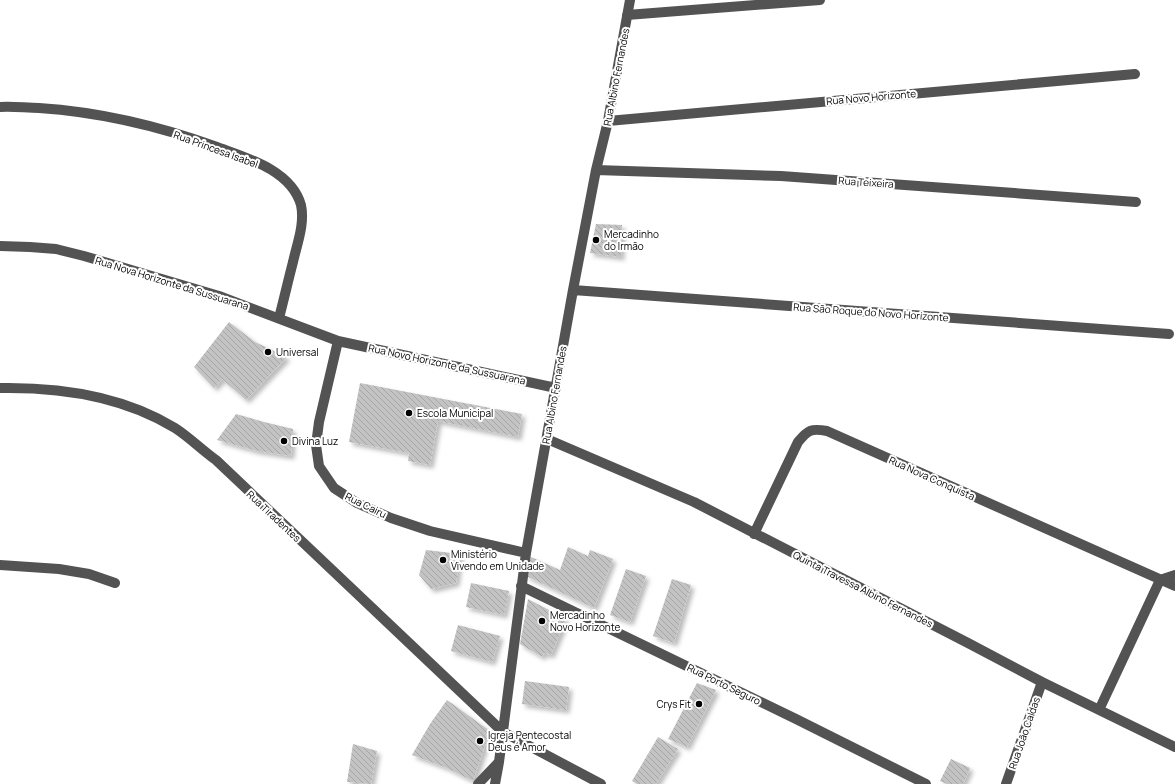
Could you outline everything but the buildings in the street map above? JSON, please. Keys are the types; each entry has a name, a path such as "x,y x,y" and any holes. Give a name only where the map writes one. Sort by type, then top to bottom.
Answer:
{"street":[{"name":"Rua Albino Fernandes","path":"495,784 526,553 573,290 596,170 608,121 630,0"},
{"path":"627,15 820,0"},
{"name":"Rua Novo Horizonte","path":"608,121 1134,74"},
{"name":"Rua Princesa Isabel","path":"0,107 68,110 128,120 188,137 244,157 281,176 294,189 301,206 302,224 279,318"},
{"name":"Rua Teixeira","path":"596,170 781,176 1136,202"},
{"name":"Rua Nova Horizonte da Sussuarana","path":"0,246 56,249 84,256 219,296 338,341"},
{"name":"Rua São Roque do Novo Horizonte","path":"573,290 1169,334"},
{"name":"Rua Novo Horizonte da Sussuarana","path":"338,341 556,388"},
{"name":"Rua Cairu","path":"338,341 319,422 316,445 319,466 334,488 357,503 391,518 430,531 526,553"},
{"name":"Rua Tiradentes","path":"0,388 62,391 105,399 141,410 175,428 216,460 503,732 601,784"},
{"name":"Rua Nova Conquista","path":"754,534 798,442 806,432 818,429 835,434 1175,586"},
{"name":"Quinta Travessa Albino Fernandes","path":"547,439 694,502 1042,682 1175,746"},
{"path":"0,565 59,569 89,574 115,583"},
{"path":"1099,710 1160,580 1175,575"},
{"name":"Rua Porto Seguro","path":"521,586 796,719 926,784"},
{"name":"Rua João Caldas","path":"1006,784 1042,682"},
{"path":"478,784 499,762"}],"place":[{"name":"Mercadinho do Irmão","path":"596,240"},
{"name":"Universal","path":"268,352"},
{"name":"Escola Municipal","path":"409,413"},
{"name":"Divina Luz","path":"284,441"},
{"name":"Ministério Vivendo em Unidade","path":"443,560"},
{"name":"Mercadinho Novo Horizonte","path":"542,621"},
{"name":"Crys Fit","path":"699,704"},
{"name":"Igreja Pentecostal Deus é Amor","path":"480,741"}]}
